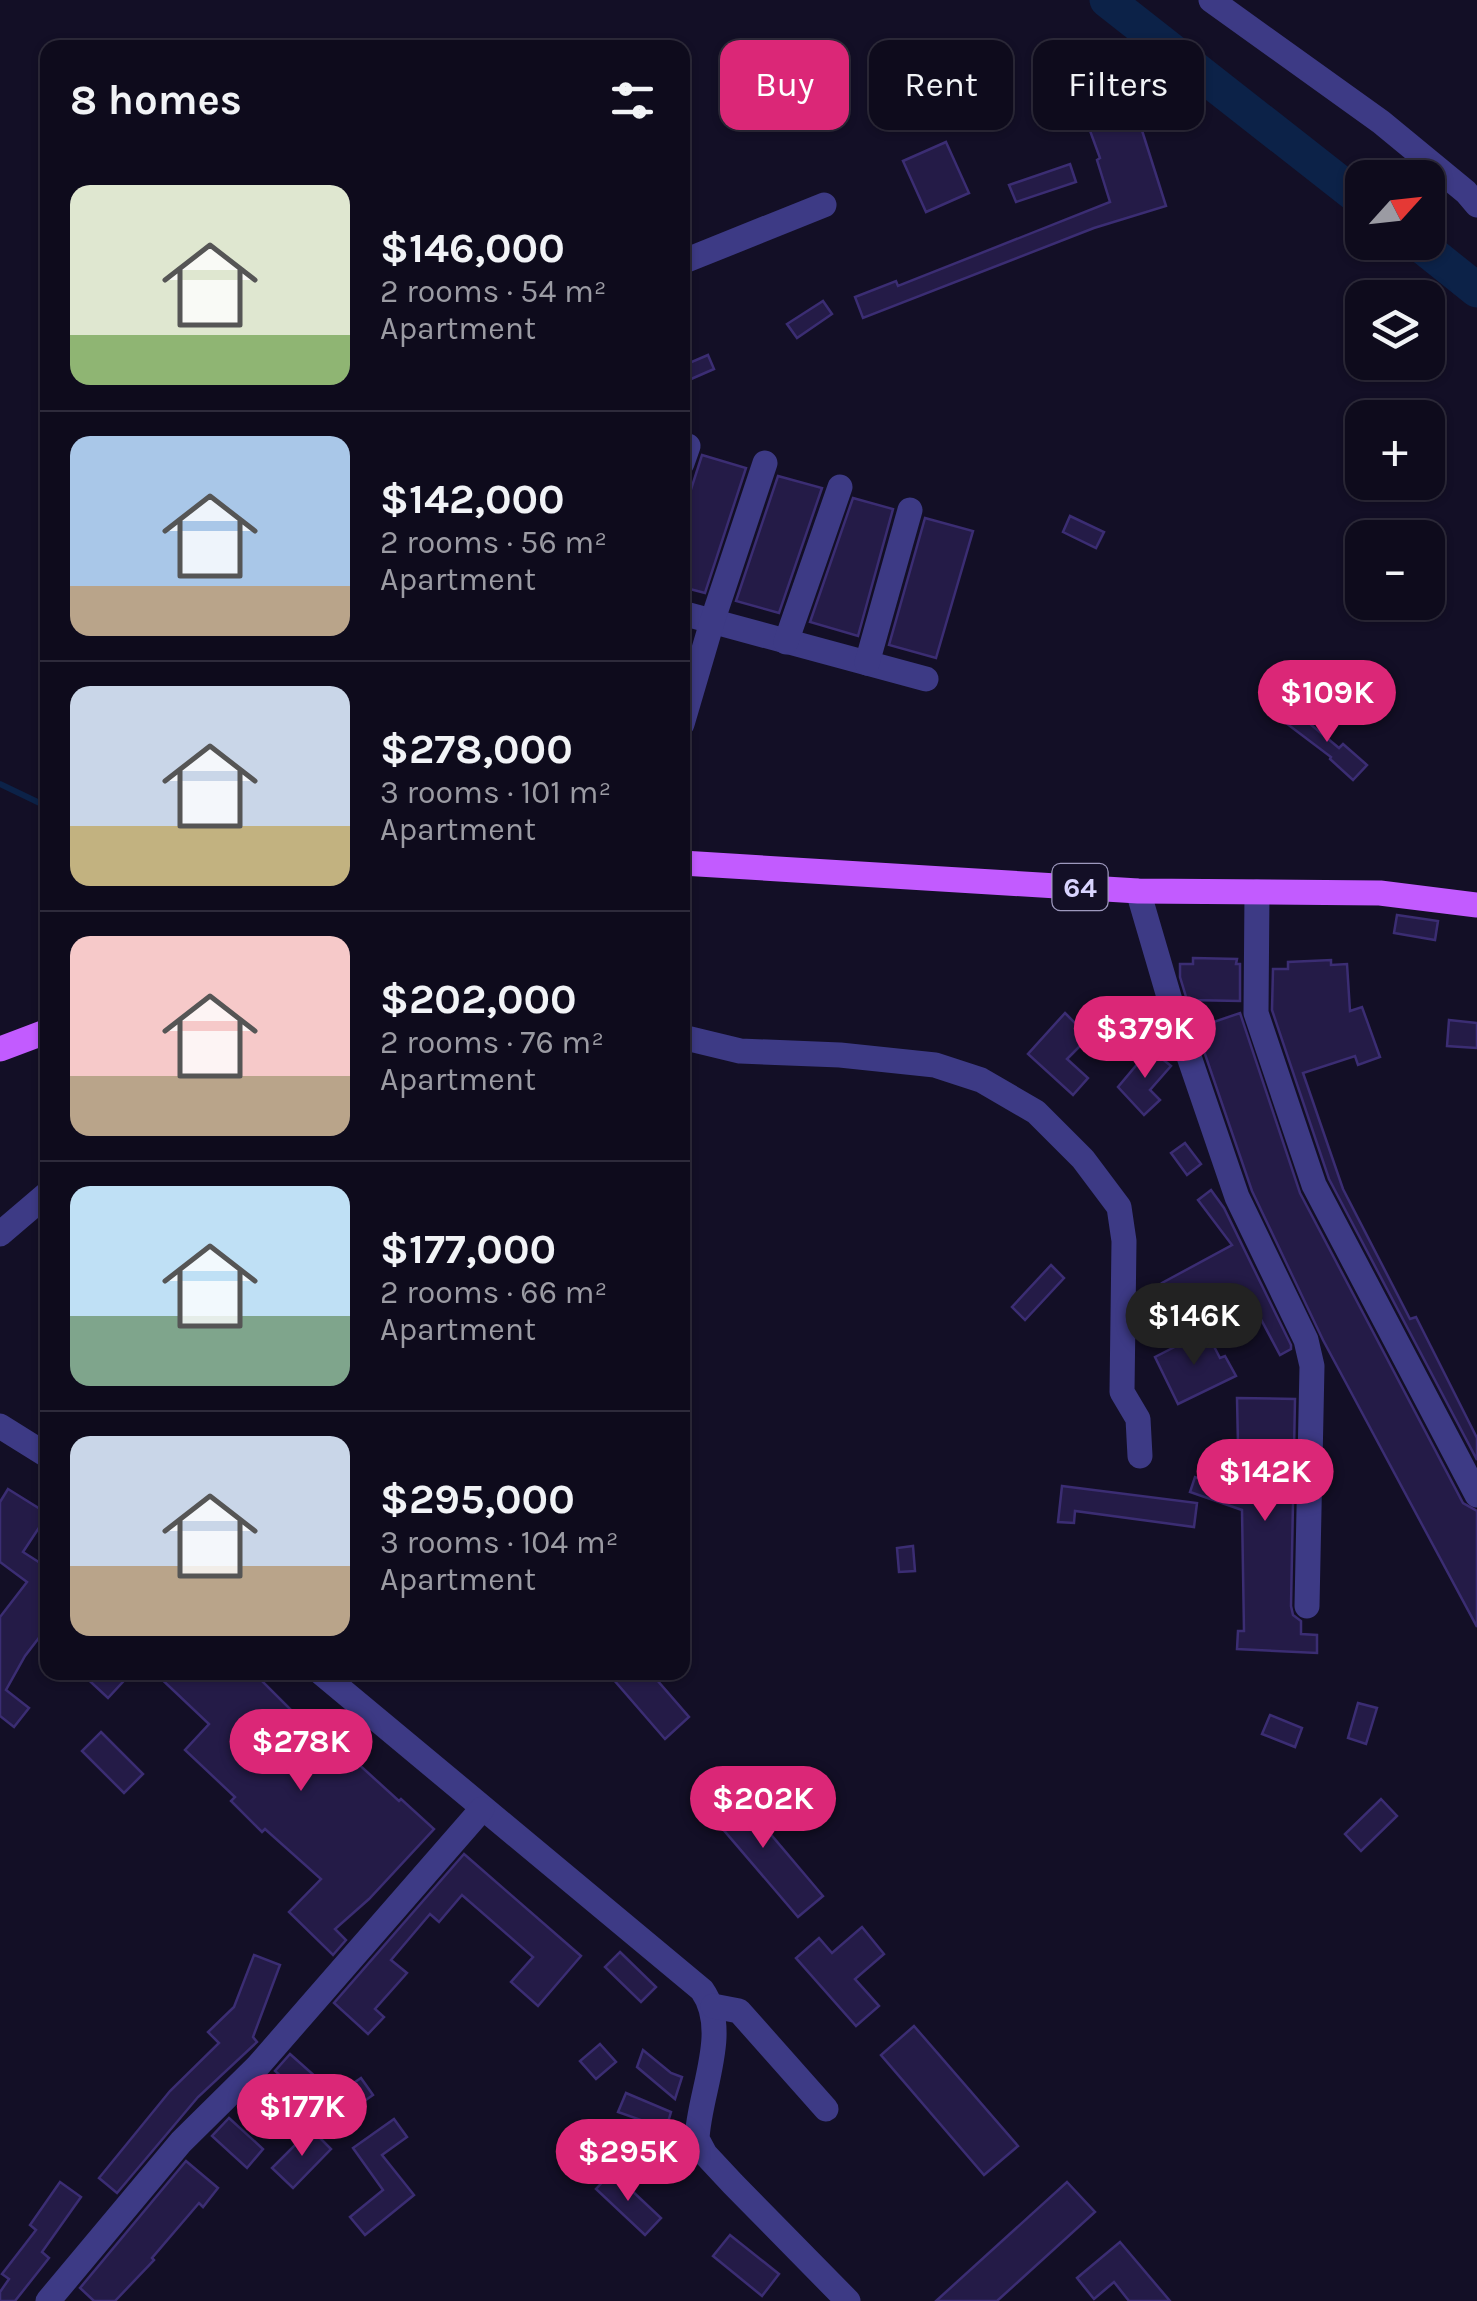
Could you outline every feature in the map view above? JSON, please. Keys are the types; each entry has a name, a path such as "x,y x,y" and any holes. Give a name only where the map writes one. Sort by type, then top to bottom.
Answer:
{"main road":[{"name":"64","path":"690,863 1138,890 1380,893 1477,905"},
{"path":"0,1049 40,1034"}],"street":[{"path":"1211,0 1381,122 1477,205"},
{"path":"690,259 824,205"},
{"path":"690,697 765,463"},
{"path":"786,642 840,488"},
{"path":"867,663 910,510"},
{"path":"690,615 926,679"},
{"path":"1138,890 1172,1006 1237,1198 1306,1340 1312,1366 1307,1606"},
{"path":"1258,892 1256,1012 1314,1186 1477,1495"},
{"path":"690,1039 740,1051 840,1055 935,1065 980,1080 1036,1112 1083,1159 1119,1207 1124,1241 1122,1392 1138,1419 1140,1456"},
{"path":"0,1234 40,1201"},
{"path":"0,1426 40,1451"},
{"path":"329,1680 702,1990 713,2006 716,2029 697,2138 705,2154 848,2301"},
{"path":"48,2301 181,2142 257,2068 482,1809"},
{"path":"713,2006 739,2011 826,2109"}],"building":[{"path":"1090,130 1142,130 1166,206 1094,228 863,318 855,297 896,281 898,286 1110,202 1097,160 1100,158"},
{"path":"946,142 969,193 926,212 903,161"},
{"path":"1070,164 1076,182 1016,202 1009,185"},
{"path":"823,301 832,314 797,338 787,324"},
{"path":"708,355 714,369 690,380 690,363"},
{"path":"702,455 746,468 705,593 690,589 690,492"},
{"path":"778,476 822,488 779,613 736,601"},
{"path":"853,498 893,509 858,636 810,622"},
{"path":"1070,516 1104,532 1096,548 1063,532"},
{"path":"925,518 973,531 936,658 889,645"},
{"path":"1291,708 1339,748 1343,744 1367,765 1353,780 1331,757 1282,720"},
{"path":"1397,915 1438,921 1435,940 1394,933"},
{"path":"1193,958 1237,959 1240,1001 1187,1000 1180,964 1193,964"},
{"path":"1331,960 1331,965 1347,964 1350,1011 1362,1007 1380,1057 1358,1065 1355,1056 1303,1073 1343,1189 1410,1319 1416,1317 1477,1438 1477,1460 1329,1179 1272,1010 1273,969 1288,969 1288,962"},
{"path":"1065,1013 1089,1037 1067,1059 1088,1078 1073,1095 1028,1054"},
{"path":"1240,1013 1300,1193 1463,1503 1477,1511 1477,1627 1323,1340 1252,1191 1196,1028"},
{"path":"1449,1020 1477,1023 1477,1048 1447,1046"},
{"path":"1150,1049 1171,1066 1150,1090 1160,1100 1144,1115 1118,1087"},
{"path":"1185,1143 1201,1164 1187,1175 1171,1153"},
{"path":"1211,1190 1224,1208 1291,1345 1280,1355 1248,1295 1188,1328 1162,1283 1232,1245 1198,1200"},
{"path":"1051,1265 1064,1278 1025,1320 1012,1307"},
{"path":"1206,1331 1220,1358 1225,1356 1236,1376 1178,1404 1155,1357"},
{"path":"1237,1398 1295,1399 1291,1606 1293,1615 1301,1621 1301,1634 1317,1635 1317,1653 1237,1649 1238,1631 1244,1631 1242,1510 1190,1492 1195,1477 1239,1492"},
{"path":"1062,1486 1197,1503 1194,1527 1075,1511 1074,1523 1058,1522"},
{"path":"8,1489 40,1509 40,1526 23,1552 40,1563 40,1636 6,1690 29,1708 14,1727 0,1716 0,1617 27,1582 0,1562 0,1502"},
{"path":"913,1546 915,1571 899,1572 897,1548"},
{"path":"89,1680 125,1680 108,1698"},
{"path":"162,1680 261,1680 305,1724 308,1720 434,1829 369,1899 335,1929 346,1940 333,1955 289,1912 321,1879 265,1829 262,1832 231,1801 235,1797 185,1750 209,1724"},
{"path":"614,1680 657,1680 689,1717 665,1739"},
{"path":"1358,1703 1377,1708 1366,1744 1348,1738"},
{"path":"1270,1715 1302,1728 1295,1747 1262,1734"},
{"path":"101,1732 143,1774 124,1793 82,1751"},
{"path":"729,1785 823,1896 798,1917 704,1807"},
{"path":"1381,1799 1397,1816 1361,1851 1345,1834"},
{"path":"464,1854 581,1956 538,2006 511,1982 533,1957 462,1895 439,1922 430,1914 391,1960 407,1973 375,2009 384,2017 368,2034 334,2003"},
{"path":"862,1927 884,1954 855,1979 879,2006 856,2026 796,1958 819,1938 832,1953"},
{"path":"620,1952 656,1987 641,2002 605,1967"},
{"path":"254,1955 280,1965 253,2037 257,2042 198,2097 117,2193 99,2178 170,2091 219,2043 208,2032 234,2007"},
{"path":"914,2026 1018,2146 984,2175 881,2055"},
{"path":"600,2044 616,2062 596,2079 580,2061"},
{"path":"643,2050 682,2077 675,2099 637,2067"},
{"path":"290,2054 336,2095 361,2078 373,2095 333,2123 275,2071"},
{"path":"626,2093 671,2112 666,2129 618,2112"},
{"path":"229,2118 263,2149 247,2168 212,2136"},
{"path":"394,2119 407,2137 382,2155 414,2195 365,2235 350,2217 383,2190 353,2148"},
{"path":"311,2129 331,2149 293,2188 272,2168"},
{"path":"186,2161 218,2188 203,2207 199,2203 115,2301 94,2301 80,2288"},
{"path":"612,2172 661,2218 645,2235 596,2189"},
{"path":"60,2182 81,2197 42,2252 49,2258 15,2301 0,2301 0,2292 9,2279 2,2274 36,2230 30,2225"},
{"path":"1067,2182 1095,2212 997,2301 936,2301"},
{"path":"730,2235 779,2274 762,2296 713,2256"},
{"path":"1120,2242 1170,2301 1129,2301 1114,2282 1094,2299 1077,2278"}],"waterway":[{"path":"1107,0 1345,187"},
{"path":"1440,260 1477,290"},
{"path":"0,784 40,803"}]}
